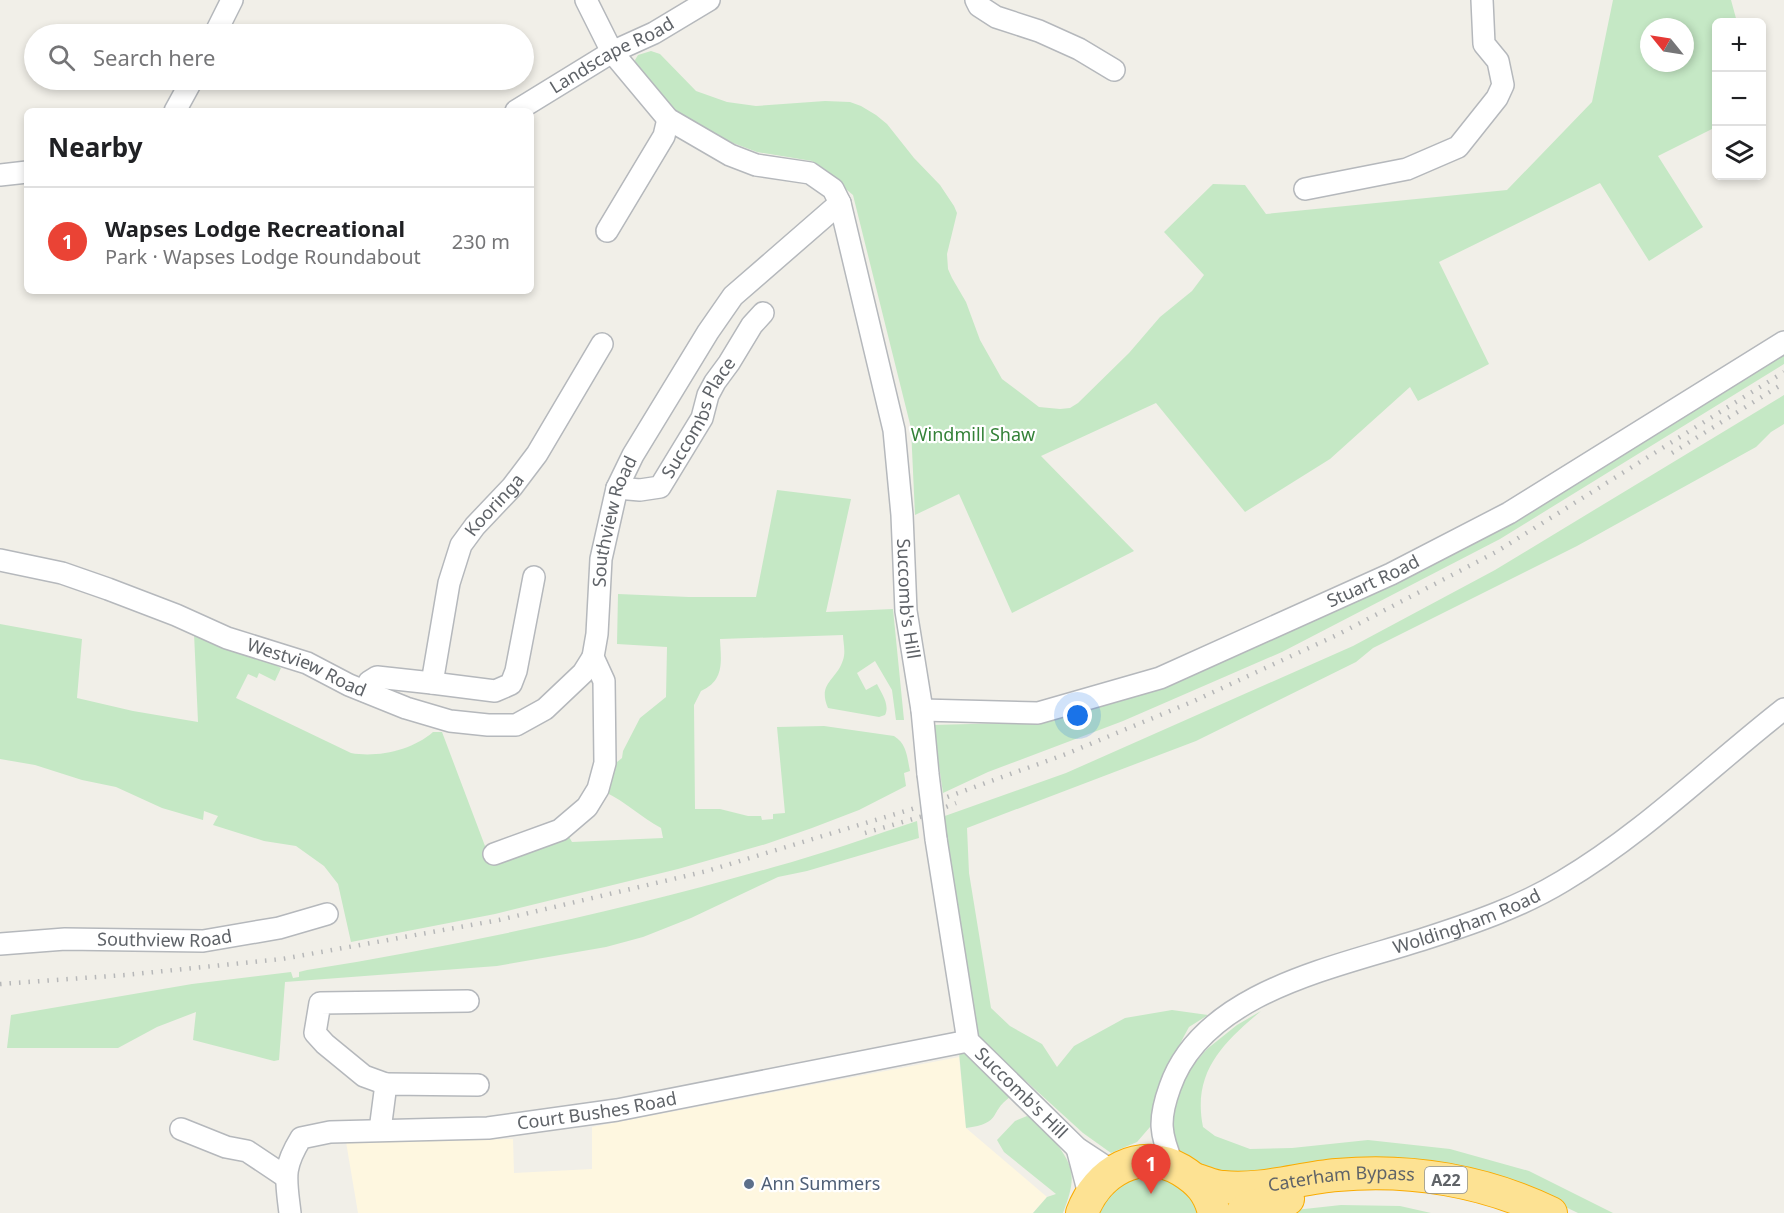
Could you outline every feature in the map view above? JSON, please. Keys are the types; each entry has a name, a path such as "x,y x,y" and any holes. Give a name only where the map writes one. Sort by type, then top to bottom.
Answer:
{"highway":[{"name":"Caterham Bypass","path":"1122,1167 1145,1161 1221,1187 1245,1188 1335,1175 1400,1173 1442,1179 1491,1190 1551,1213"},
{"path":"1086,1204 1122,1167"},
{"path":"1185,1173 1207,1194 1214,1213"},
{"name":"Caterham Bypass","path":"1242,1213 1252,1206 1334,1193 1394,1193 1442,1199 1497,1213"}],"street":[{"path":"220,24 232,0"},
{"name":"Succomb's Hill","path":"586,0 612,52 668,119 730,155 756,165 810,173 833,189 840,203 894,430 902,515 906,611 922,710 936,839 968,1041 1077,1148 1122,1167"},
{"name":"Landscape Road","path":"521,108 612,52 654,33 709,0"},
{"path":"976,0 979,6 996,17 1079,48 1114,71"},
{"path":"1305,189 1407,169 1458,147 1497,98 1503,85 1498,61 1484,44 1482,0"},
{"path":"177,108 187,90"},
{"path":"607,231 664,136 668,119"},
{"path":"0,175 24,172"},
{"name":"Southview Road","path":"593,657 597,634 601,559 617,488 633,455 708,332 734,296 840,203"},
{"name":"Succombs Place","path":"617,488 640,490 660,487 702,418 708,395 715,382 752,325 763,313"},
{"name":"Stuart Road","path":"922,710 1038,713 1160,678 1390,574 1509,513 1784,342"},
{"name":"Kooringa","path":"432,683 449,583 461,545 512,487 537,454 602,344"},
{"name":"Westview Road","path":"0,560 62,573 108,589 176,615 227,638 307,663 406,708 450,721 516,725 545,709 584,673 593,657"},
{"path":"365,691 369,682 377,677 495,691 511,684 516,671 534,577"},
{"path":"494,854 560,830 587,807 598,789 605,763 604,681 593,657"},
{"name":"Woldingham Road","path":"1122,1167 1147,1145 1162,1118 1174,1074 1188,1050 1214,1023 1275,989 1310,975 1469,924 1509,909 1563,882 1617,846 1784,709"},
{"name":"Southview Road","path":"0,944 66,939 203,940 279,928 327,914"},
{"path":"468,1001 320,1003 315,1033 364,1076 386,1084 478,1085"},
{"name":"Court Bushes Road","path":"290,1213 286,1177 289,1157 301,1138 330,1132 488,1128 617,1110 968,1041"},
{"path":"380,1130 386,1084"},
{"name":"Woldingham Road","path":"1162,1118 1162,1139 1185,1173"},
{"path":"181,1130 226,1147 247,1151 286,1177"},
{"name":"Succomb's Hill","path":"1077,1148 1086,1204"}],"shaded area":[{"path":"959,1057 966,1128 1047,1197 1033,1213 358,1213 346,1142 513,1139 514,1173 592,1169 592,1127"}],"green space":[{"name":"Windmill Shaw","path":"1613,0 1731,0 1736,18 1712,18 1712,129 1658,156 1703,227 1649,261 1600,183 1439,262 1489,364 1418,401 1410,387 1330,459 1245,512 1156,403 1041,456 1134,551 1012,613 959,494 915,515 911,428 853,195 812,161 757,152 733,143 673,112 636,66 635,60 638,55 651,51 660,54 696,91 727,102 756,106 825,101 850,102 861,106 887,124 914,158 940,185 954,206 957,213 947,254 948,269 966,302 980,340 1002,379 1039,407 1070,408 1078,403 1129,353 1160,317 1192,291 1204,275 1164,232 1213,184 1245,185 1266,214 1507,190 1592,102"},
{"path":"1784,350 1784,364 1500,539 1282,652 1123,721 988,772 943,793 933,725 1043,722 1420,571"},
{"path":"1784,395 1784,424 1771,432 1756,447 1577,546 1373,648 1356,662 1196,741 967,828 969,873 991,1008 1010,1026 1042,1044 1057,1067 1074,1046 1125,1018 1172,1010 1208,1015 1189,1027 1159,1089 1150,1127 1137,1142 1111,1153 1083,1133 975,1038 942,817 1066,773 1353,646 1495,570"},
{"path":"777,490 851,499 826,612 893,609 904,720 896,720 892,690 875,661 857,673 866,690 877,684 886,703 885,715 879,717 828,708 825,700 826,687 843,660 843,635 720,639 721,662 718,676 709,687 701,691 694,705 695,809 720,809 748,816 761,816 762,820 773,819 773,814 785,813 777,727 824,726 894,736 904,747 910,771 904,773 906,786 859,810 766,844 678,869 495,914 351,942 338,884 324,866 296,846 264,841 213,825 218,816 204,811 203,820 162,808 116,787 82,780 35,765 0,759 0,624 82,639 77,698 133,711 198,722 194,633 281,668 275,681 259,673 257,678 248,674 236,698 351,753 372,754 394,751 415,744 433,732 442,732 485,846 560,821 572,842 663,838 661,828 605,792 612,766 622,758 623,751 640,718 666,697 667,647 617,644 618,594 756,597"},
{"path":"917,821 919,838 807,871 778,877 691,918 643,937 606,947 497,966 285,982 279,1060 274,1061 193,1040 196,1012 157,1027 118,1048 7,1048 11,1015 192,984 291,972 293,978 299,977 299,972 307,970 425,950 542,926 774,867"},
{"path":"1261,1011 1223,1047 1206,1075 1202,1090 1203,1127 1215,1136 1250,1149 1292,1148 1368,1140 1450,1149 1529,1171 1613,1213 1578,1213 1528,1189 1244,1174 1221,1175 1184,1159 1174,1145 1173,1121 1180,1087 1187,1072 1207,1049 1237,1025"},
{"path":"968,1051 1010,1097 990,1120 978,1126 966,1128 959,1052"},
{"path":"1027,1116 1043,1127 1069,1164 1072,1181 1063,1213 1033,1213 1047,1197 1056,1194 1004,1152 997,1140 1015,1121"},
{"path":"1133,1173 1183,1177 1205,1213 1096,1213 1101,1198"},
{"path":"1341,1205 1400,1206 1431,1213 1267,1213"}],"railway":[{"path":"0,984 125,975 282,959 499,920 707,871 922,806 1066,754 1194,701 1339,634 1496,552 1784,372"},
{"path":"1672,453 1784,383"},
{"path":"865,833 923,816 956,803"}],"place":[{"name":"Ann Summers","path":"749,1184"},
{"name":"Wapses Lodge Recreational","path":"1151,1194"}]}
